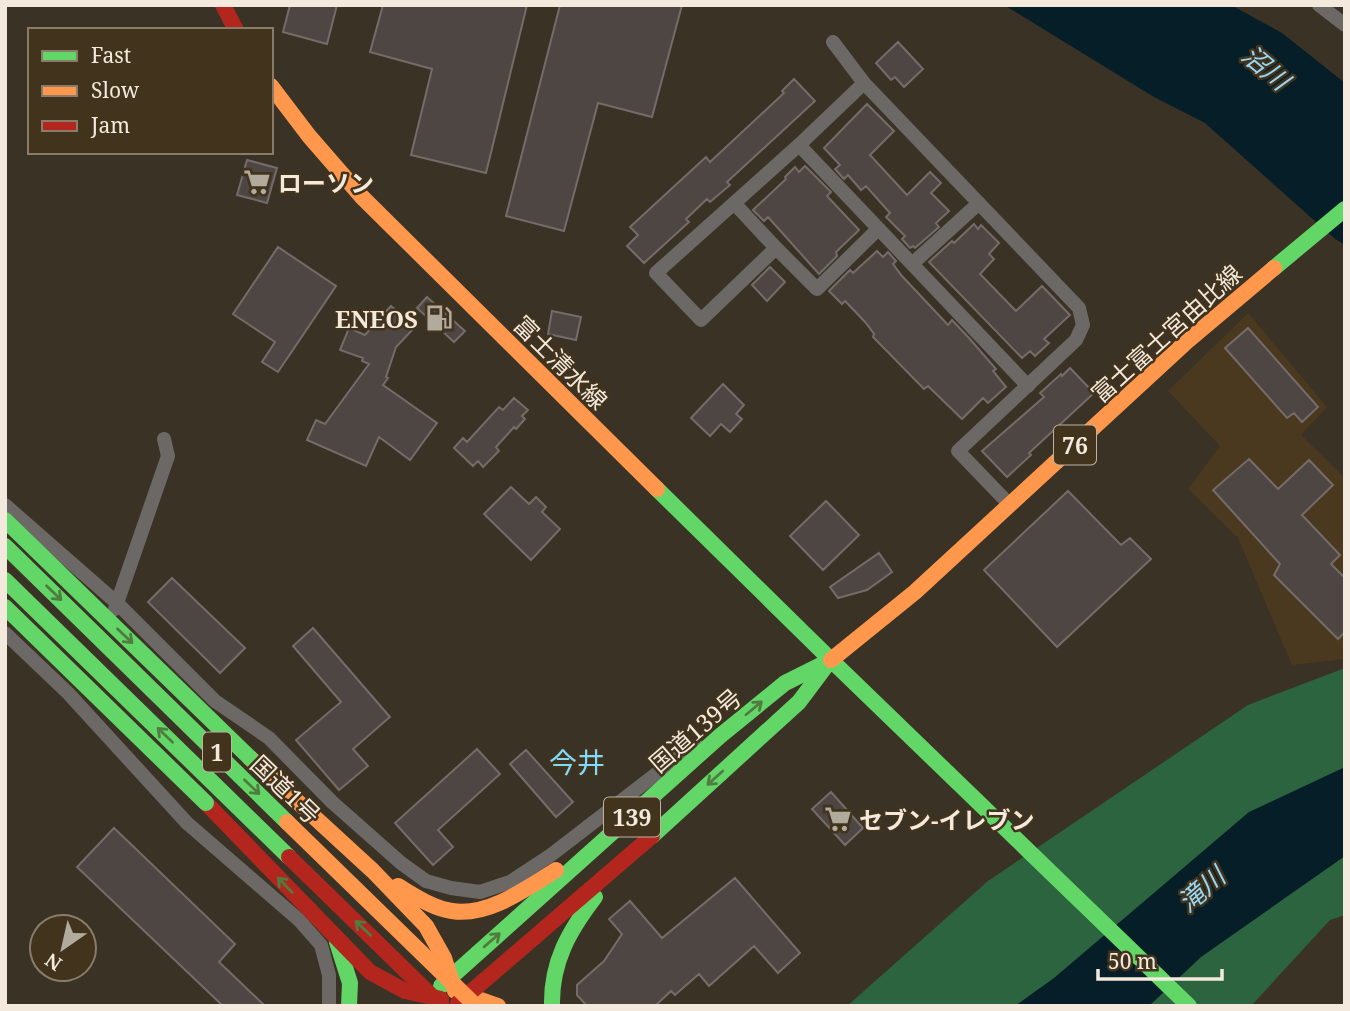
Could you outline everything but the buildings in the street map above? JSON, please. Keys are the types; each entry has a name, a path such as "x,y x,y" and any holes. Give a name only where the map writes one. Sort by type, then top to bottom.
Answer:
{"main road":[{"path":"223,5 235,28"},
{"name":"富士清水線","path":"273,89 362,197 831,660"},
{"name":"富士富士宮由比線","path":"831,660 915,592 1184,344 1345,209"},
{"name":"1","path":"5,520 426,926 444,958 449,998"},
{"name":"国道1号","path":"5,546 449,998"},
{"name":"国道1号","path":"5,580 449,998"},
{"name":"1","path":"5,607 206,803 370,972 405,991 498,1006"},
{"path":"831,660 1189,1006"},
{"name":"国道139号","path":"449,998 610,837 720,736 785,683 831,660"},
{"name":"国道139号","path":"449,998 626,859 799,702 831,660"},
{"name":"1","path":"373,872 430,904 461,912 501,901 610,837"},
{"path":"552,1006 550,988 556,957 582,914 626,859"},
{"name":"1","path":"336,938 350,983 349,1006"}],"street":[{"path":"1319,5 1345,25"},
{"path":"833,42 864,83 1079,308 1083,326 1076,340 958,451 1010,505"},
{"path":"776,248 701,320 656,273 864,83"},
{"path":"799,145 1028,386"},
{"path":"734,203 817,289 878,229"},
{"path":"912,264 979,203"},
{"path":"116,607 168,456 164,439"},
{"path":"5,505 215,701 269,738 332,802 401,863 426,881 480,892 510,882 551,855 686,751 720,736"},
{"path":"5,633 70,688 187,823 299,920 321,945 329,975 330,1006"}],"shaded area":[{"path":"1248,313 1327,407 1301,435 1345,478 1345,659 1292,665 1238,538 1188,489 1220,446 1168,391"}],"green space":[{"path":"1345,668 1345,915 1330,920 1251,1006 847,1006 988,881 1248,705"}],"water":[{"name":"沼川","path":"1004,5 1231,5 1282,33 1345,83 1345,245 1205,123 1154,97"},
{"name":"滝川","path":"1345,767 1345,856 1201,957 1149,1006 1015,1006 1054,978 1249,812"}],"traffic: fast":[{"path":"1274,268 1345,209"},
{"path":"657,489 831,660"},
{"path":"5,520 250,758"},
{"path":"5,546 287,822"},
{"path":"5,580 289,857"},
{"path":"5,607 206,803"},
{"path":"831,660 1189,1006"},
{"path":"441,986 720,736 785,683 831,660"},
{"path":"652,836 799,702 826,666"},
{"path":"552,1006 552,990 563,948 595,897"},
{"path":"337,942 350,983 349,1006"}],"traffic: slow":[{"path":"273,89 309,136 362,197 657,489"},
{"path":"831,660 915,592 1184,344 1274,268"},
{"path":"250,758 373,871 426,926 444,958 453,986"},
{"path":"287,822 476,1006"},
{"path":"398,886 438,907 466,912 507,900 556,870"},
{"path":"455,991 498,1006"}],"traffic: jam":[{"path":"223,5 235,28"},
{"path":"206,803 370,972 405,991 441,999"},
{"path":"458,1003 652,836"},
{"path":"289,857 442,1006"}],"place":[{"name":"ローソン","path":"257,182"},
{"name":"ENEOS","path":"439,318"},
{"name":"セブン-イレブン","path":"838,819"}],"district":[{"name":"今井","path":"577,762"}]}
